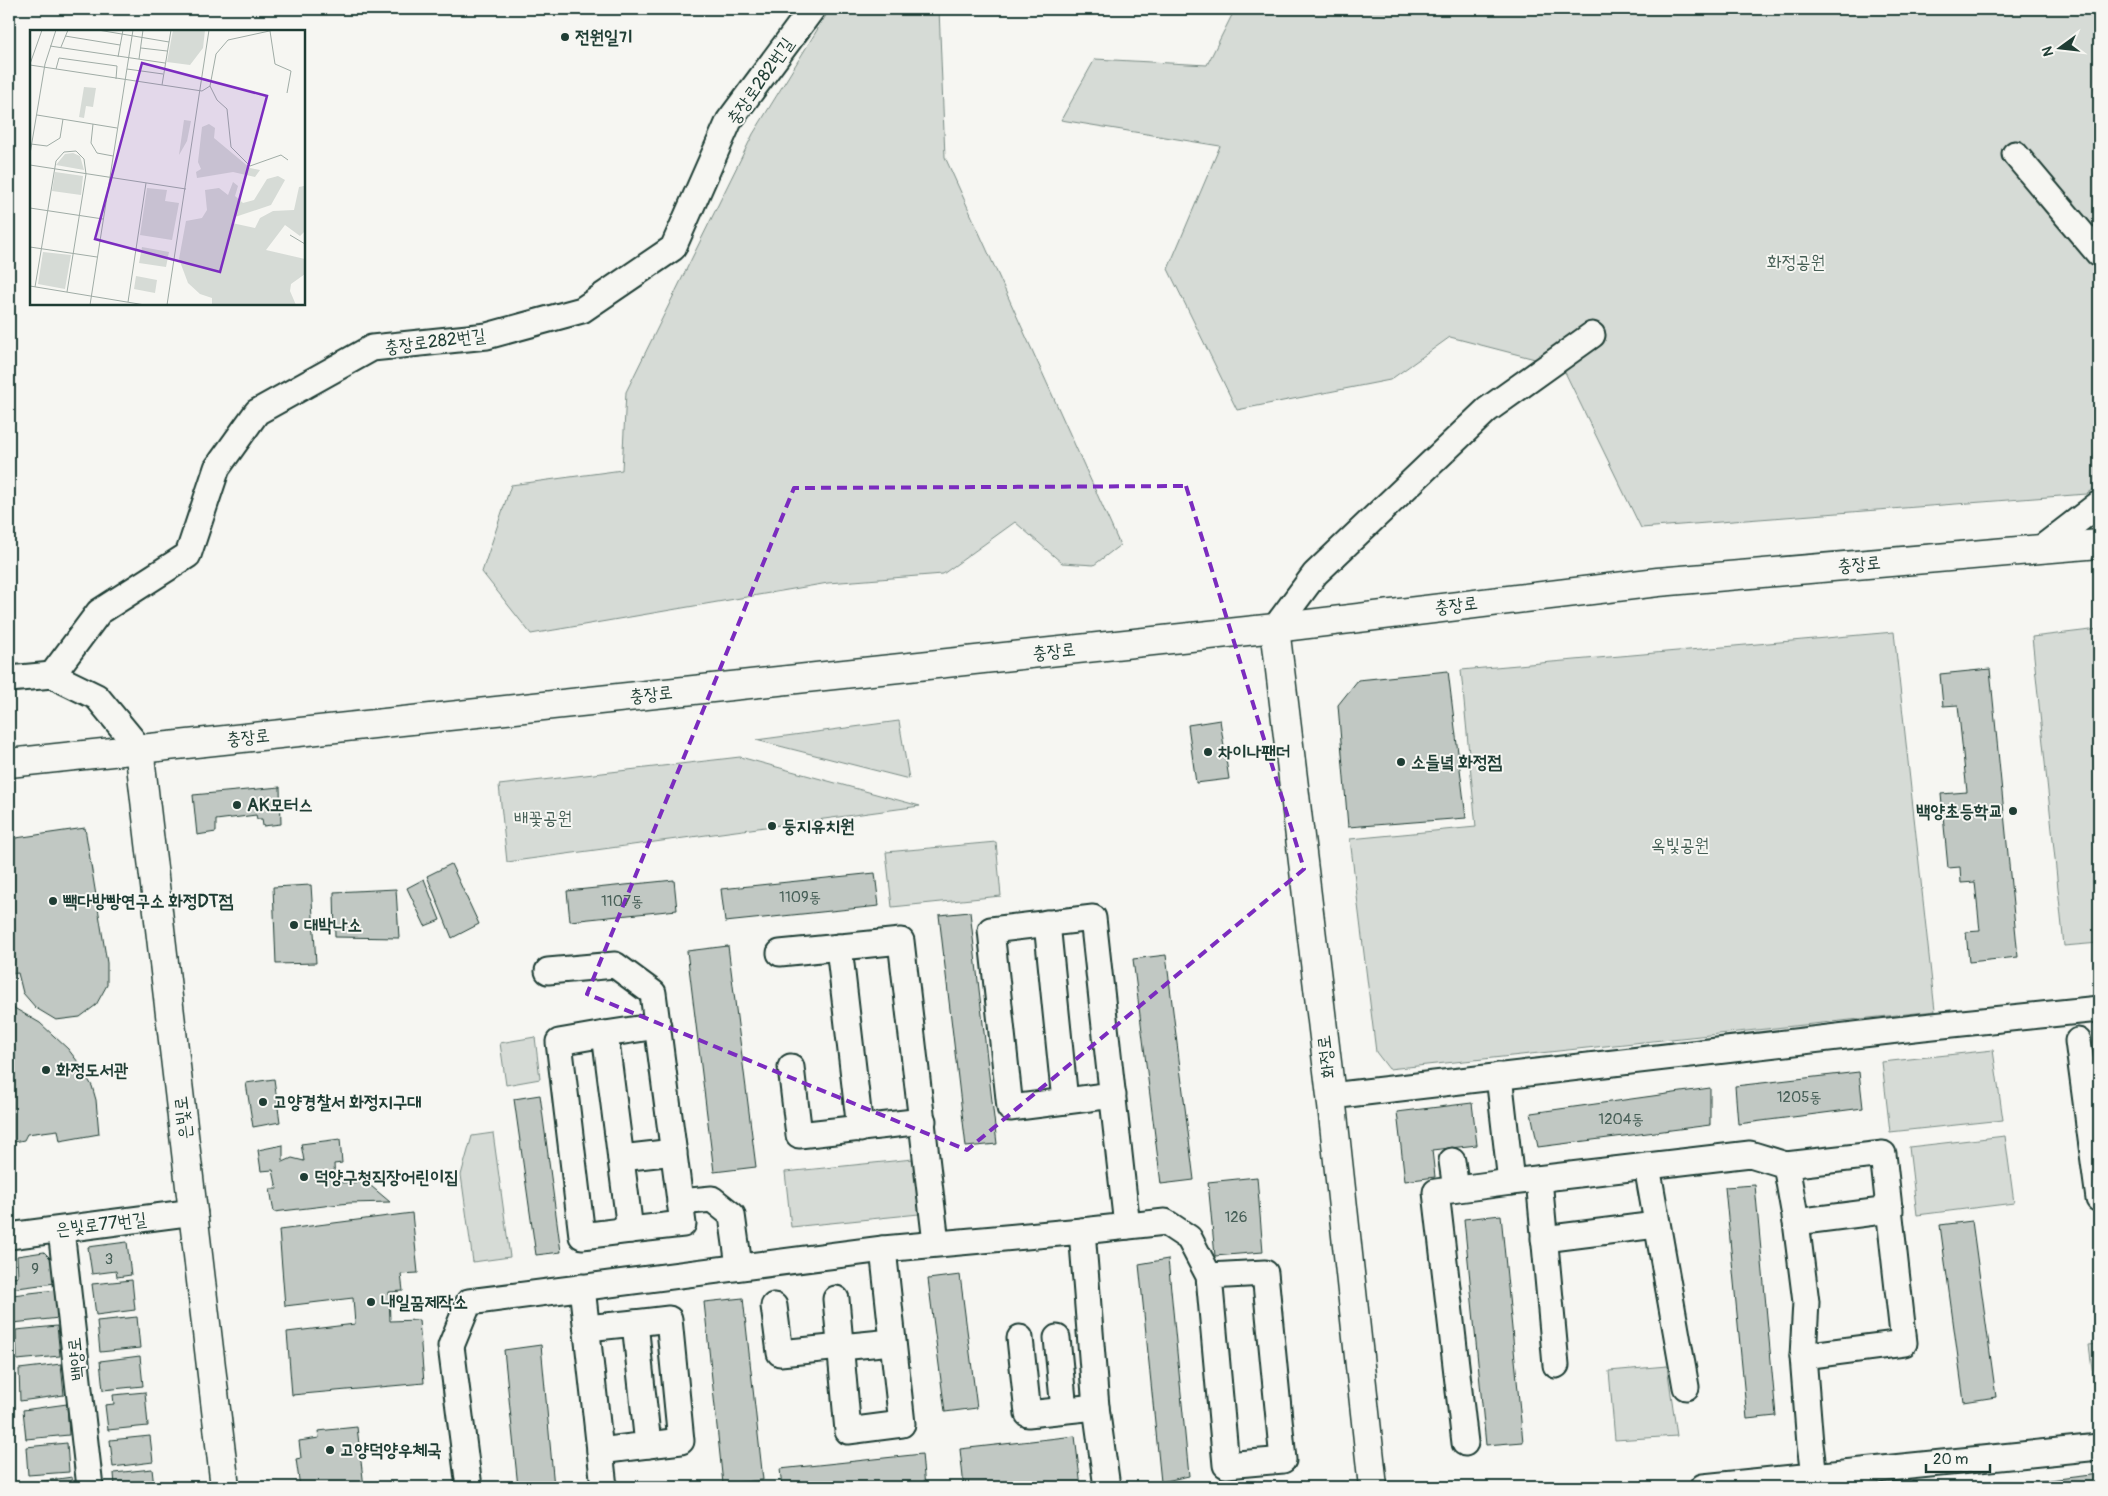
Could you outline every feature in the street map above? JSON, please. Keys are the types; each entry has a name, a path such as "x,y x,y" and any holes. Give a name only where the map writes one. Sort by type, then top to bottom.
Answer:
{"main road":[{"name":"충장로","path":"9,763 1275,628 1658,582 2099,544"},
{"name":"화정로","path":"1275,628 1331,1096 1373,1487"},
{"name":"은빛로","path":"139,748 225,1487"}],"street":[{"name":"충장로282번길","path":"52,675 99,612 188,555 218,468 257,412 372,348 486,336 582,310 674,248 729,121 812,9"},
{"path":"2014,154 2099,254"},
{"path":"1275,628 1315,574 1487,410 1592,335"},
{"path":"2042,548 2099,504"},
{"path":"9,679 52,675 97,697 139,748"},
{"path":"1113,1095 1010,1108 991,930 1093,918 1113,1095 1127,1226"},
{"path":"1047,923 1066,1101"},
{"path":"780,953 901,941 936,1244"},
{"path":"839,947 860,1129"},
{"path":"548,971 615,965 654,993 683,1224 582,1236 559,1042 658,1026"},
{"path":"1331,1096 2099,1009"},
{"path":"605,1034 630,1230"},
{"path":"2078,1041 2094,1124 2099,1199"},
{"path":"791,1067 799,1135 923,1121"},
{"path":"1499,1076 1511,1182"},
{"path":"621,1158 674,1152"},
{"path":"1465,1443 1436,1192 1750,1154 1786,1165 1883,1154 1904,1343 1803,1356"},
{"path":"1452,1161 1456,1189"},
{"path":"1786,1165 1796,1222 1806,1302 1803,1356 1814,1476"},
{"path":"1647,1166 1656,1226 1686,1387"},
{"path":"1539,1179 1556,1366"},
{"path":"680,1202 712,1199 732,1214 740,1266"},
{"path":"1796,1222 1890,1210"},
{"name":"은빛로77번길","path":"9,1236 194,1212"},
{"path":"469,1487 451,1346 469,1302 582,1286 883,1249 1165,1222 1189,1238 1209,1276 1226,1465 1282,1460 1265,1273 1209,1276"},
{"path":"1544,1239 1656,1226"},
{"name":"백양로","path":"61,1230 90,1487"},
{"path":"1082,1231 1096,1407 1107,1487"},
{"path":"836,1298 848,1431 902,1424 883,1249"},
{"path":"582,1286 604,1487"},
{"path":"774,1306 780,1353 892,1342"},
{"path":"586,1328 669,1319 681,1441 600,1451"},
{"path":"635,1323 648,1445"},
{"path":"1020,1338 1028,1414 1096,1407"},
{"path":"1057,1338 1064,1410"},
{"path":"1703,1487 1814,1476 1870,1479 2099,1447"}],"highlighted area":[{"path":"1186,486 1304,869 967,1150 587,994 794,488"}],"green space":[{"path":"830,9 939,9 945,157 1120,545 1094,565 1062,563 1015,522 943,574 828,583 531,634 482,572 511,485 622,470 626,392 753,134"},
{"name":"화정공원","path":"1235,9 1506,9 1529,11 1529,9 2099,9 2099,485 2087,494 1641,528 1562,366 1450,337 1390,380 1237,410 1168,269 1220,146 1061,120 1095,59 1207,65"},
{"path":"2099,629 2099,943 2064,946 2032,637"},
{"name":"옥빛공원","path":"1894,632 1935,1011 1389,1069 1376,1052 1350,839 1476,827 1461,670"},
{"path":"899,721 909,779 756,740"},
{"name":"배꽃공원","path":"740,757 920,806 507,862 499,785"},
{"path":"996,842 1001,896 892,907 886,852"},
{"path":"535,1037 540,1079 506,1085 500,1043"},
{"path":"1993,1050 2003,1120 1890,1132 1882,1062"},
{"path":"493,1133 510,1257 473,1262 461,1175 472,1136"},
{"path":"2005,1136 2014,1203 1917,1215 1909,1147"},
{"path":"913,1159 919,1214 791,1227 785,1172"},
{"path":"2099,1344 2099,1398 2096,1399 2089,1345"},
{"path":"1667,1366 1677,1436 1615,1440 1609,1371"}],"building":[{"path":"1990,669 2018,957 1969,962 1966,932 1980,931 1975,882 1961,883 1960,867 1948,868 1941,794 1967,792 1958,705 1943,706 1940,674"},
{"name":"소들녘 화정점","path":"1448,671 1466,818 1348,827 1338,705 1358,680"},
{"name":"차이나팬더","path":"1220,720 1229,779 1196,783 1188,725"},
{"name":"AK모터스","path":"280,787 281,824 263,826 262,819 257,819 256,815 216,820 216,832 197,835 193,795"},
{"name":"빽다방빵연구소 화정DT점","path":"85,828 107,963 107,985 96,1005 80,1017 56,1020 36,1008 23,993 18,973 9,974 9,839"},
{"path":"451,864 479,924 452,938 427,876"},
{"path":"875,873 879,906 725,922 721,889"},
{"path":"424,879 440,920 425,926 407,888"},
{"path":"674,880 677,910 570,921 567,891"},
{"name":"대박나소","path":"311,885 316,963 276,964 273,887"},
{"path":"396,889 399,938 335,937 334,892"},
{"path":"970,912 997,1144 966,1147 939,915"},
{"path":"728,946 756,1167 714,1172 687,951"},
{"path":"1166,955 1194,1180 1161,1184 1133,959"},
{"name":"화정도서관","path":"9,1005 40,1023 68,1049 78,1062 92,1086 96,1100 99,1134 60,1141 58,1130 27,1134 24,1140 9,1143"},
{"path":"1859,1072 1863,1108 1738,1124 1735,1086"},
{"name":"고양경찰서 화정지구대","path":"274,1079 280,1122 253,1127 246,1083"},
{"path":"1710,1088 1710,1125 1538,1147 1531,1113"},
{"path":"540,1095 561,1252 536,1255 514,1099"},
{"path":"1472,1103 1477,1145 1432,1150 1435,1177 1405,1181 1397,1112"},
{"name":"덕양구청직장어린이집","path":"340,1139 342,1163 334,1164 335,1183 360,1182 371,1186 390,1202 349,1203 274,1212 270,1189 277,1189 273,1170 261,1171 258,1150 283,1145 283,1162 292,1158 304,1161 301,1144"},
{"path":"1257,1177 1263,1252 1215,1256 1208,1182"},
{"path":"1755,1185 1776,1416 1747,1419 1725,1187"},
{"name":"내일꿈제작소","path":"412,1213 418,1273 401,1274 403,1291 389,1292 390,1321 419,1320 424,1383 292,1395 287,1332 355,1324 353,1298 285,1306 279,1230"},
{"path":"1501,1215 1523,1442 1486,1445 1464,1219"},
{"path":"1972,1221 1996,1397 1964,1402 1940,1225"},
{"path":"127,1242 131,1275 117,1277 116,1271 92,1274 88,1247"},
{"path":"44,1252 52,1260 55,1283 10,1289 9,1279 18,1277 17,1256"},
{"path":"1168,1259 1189,1476 1161,1482 1139,1264"},
{"path":"960,1275 977,1408 945,1412 928,1279"},
{"path":"132,1280 135,1310 96,1315 92,1284"},
{"path":"56,1290 59,1318 13,1323 12,1295"},
{"path":"743,1298 763,1480 723,1484 704,1302"},
{"path":"137,1317 140,1348 100,1352 97,1321"},
{"path":"57,1326 60,1356 17,1360 16,1330"},
{"path":"541,1345 554,1487 518,1487 504,1350"},
{"path":"140,1356 143,1386 103,1390 100,1361"},
{"path":"61,1364 64,1395 20,1401 19,1369"},
{"path":"145,1392 148,1426 108,1430 105,1405 114,1404 113,1395"},
{"path":"67,1404 69,1435 26,1439 23,1410"},
{"name":"고양덕양우체국","path":"357,1427 364,1487 300,1487 296,1459 301,1458 299,1441 319,1438 318,1431"},
{"path":"150,1436 153,1462 113,1467 110,1440"},
{"path":"1075,1436 1081,1487 964,1487 960,1449"},
{"path":"67,1443 69,1472 28,1475 26,1447"},
{"path":"9,1448 12,1448 13,1477 9,1477"},
{"path":"922,1454 925,1487 782,1487 780,1469"},
{"path":"152,1469 154,1487 115,1487 114,1473"},
{"path":"2099,1474 2099,1487 1992,1487"},
{"path":"72,1477 73,1487 30,1487 30,1483"}],"place":[{"name":"전원일기","path":"565,37"},
{"name":"차이나팬더","path":"1208,752"},
{"name":"소들녘 화정점","path":"1401,762"},
{"name":"AK모터스","path":"237,805"},
{"name":"백양초등학교","path":"2013,811"},
{"name":"둥지유치원","path":"772,826"},
{"name":"빽다방빵연구소 화정DT점","path":"53,901"},
{"name":"대박나소","path":"294,925"},
{"name":"화정도서관","path":"46,1070"},
{"name":"고양경찰서 화정지구대","path":"263,1102"},
{"name":"덕양구청직장어린이집","path":"304,1177"},
{"name":"내일꿈제작소","path":"371,1302"},
{"name":"고양덕양우체국","path":"330,1450"}]}
